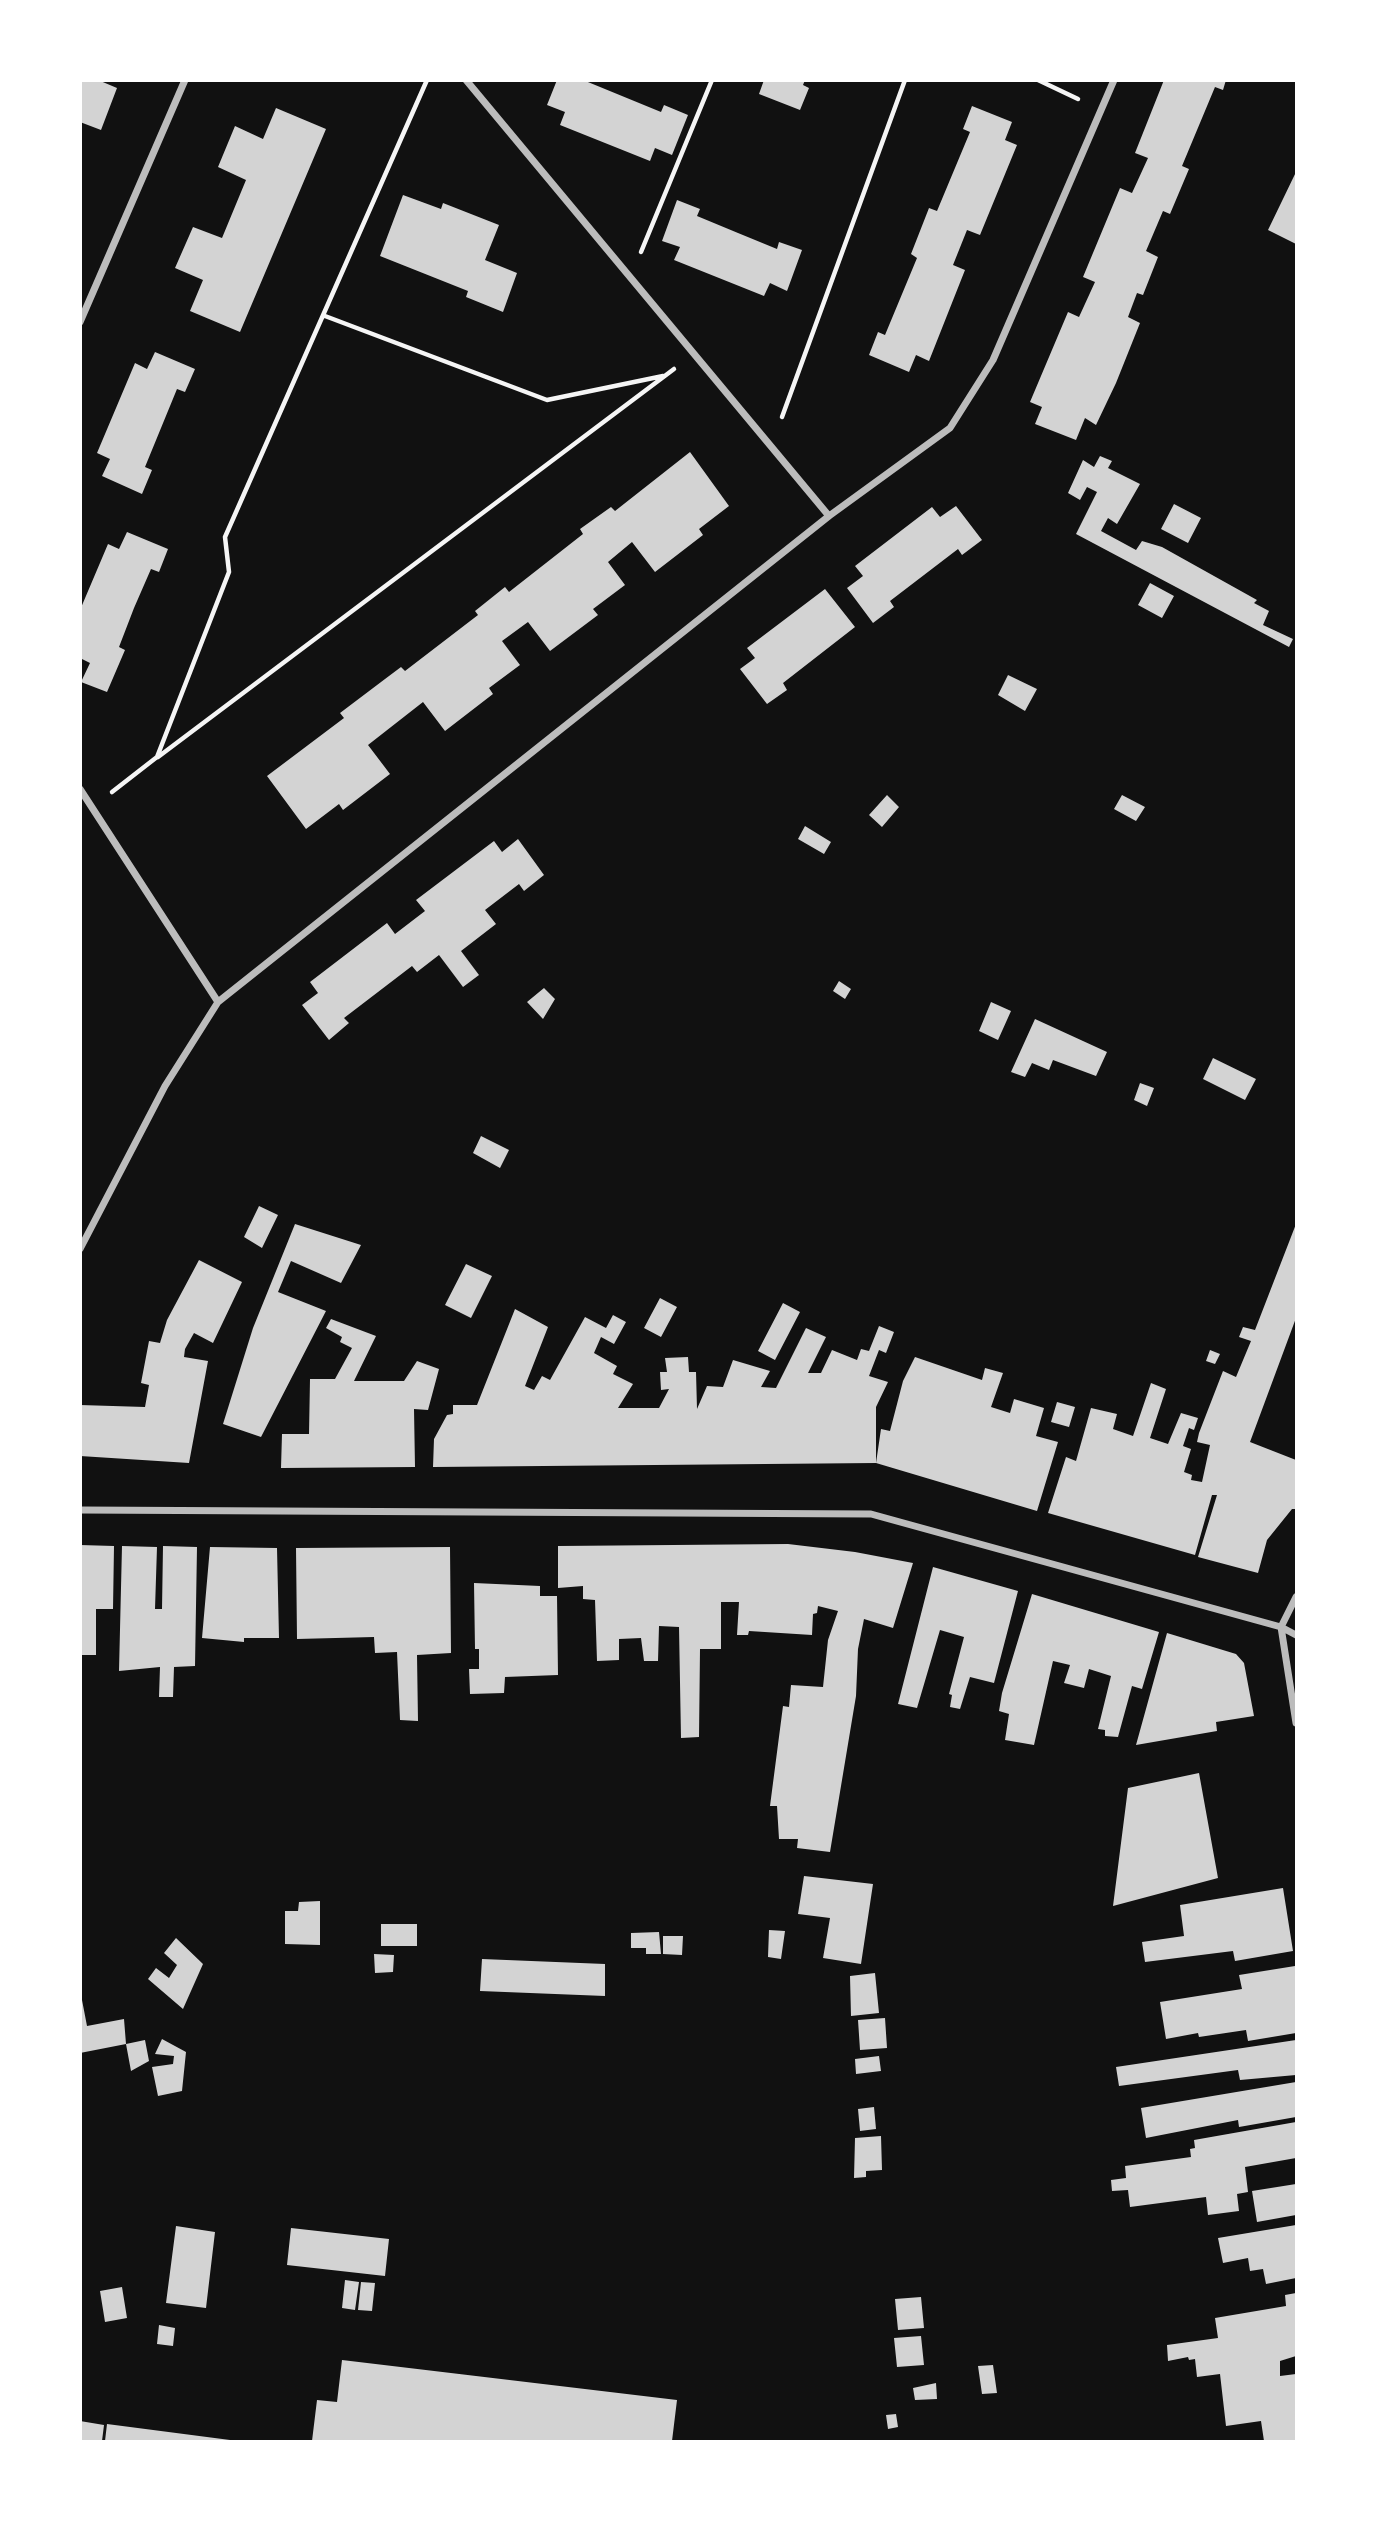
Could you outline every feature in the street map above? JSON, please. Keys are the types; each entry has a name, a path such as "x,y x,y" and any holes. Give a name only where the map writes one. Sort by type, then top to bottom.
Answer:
{"street":[{"path":"80,322 185,80"},
{"path":"466,80 829,516"},
{"path":"80,1250 165,1086 218,1002 829,516 950,428 993,360 1114,80"},
{"path":"80,789 218,1002"},
{"path":"80,1510 871,1514 1281,1627 1297,1635"},
{"path":"1297,1597 1281,1627 1297,1723"}],"path":[{"path":"158,757 229,572 225,537 325,316 427,80"},
{"path":"630,278 712,80"},
{"path":"771,447 905,80"},
{"path":"1038,80 1101,109"},
{"path":"325,316 547,400 665,376"},
{"path":"92,807 694,354"}],"building":[{"path":"80,80 98,80 117,88 101,130 80,122"},
{"path":"557,80 583,80 661,112 664,105 688,115 672,155 655,148 650,161 560,125 565,112 547,105"},
{"path":"764,80 805,80 803,85 809,88 800,110 759,94"},
{"path":"1164,80 1226,80 1223,90 1215,87 1182,166 1189,169 1170,214 1163,211 1146,251 1158,257 1143,295 1137,293 1128,317 1140,323 1116,383 1096,425 1085,418 1076,440 1035,424 1042,407 1030,402 1068,312 1079,317 1095,282 1083,277 1120,188 1132,193 1148,158 1135,153"},
{"path":"972,106 1012,122 1005,140 1017,145 980,235 967,230 953,265 965,270 929,361 916,355 909,372 869,355 878,332 885,335 917,258 911,254 929,208 937,211 970,132 963,129"},
{"path":"276,108 326,129 240,332 190,311 203,280 175,268 193,227 222,238 246,180 218,167 235,126 263,139"},
{"path":"1296,172 1296,244 1268,230"},
{"path":"403,195 441,209 443,203 499,225 485,260 517,273 503,312 466,297 468,291 380,256"},
{"path":"677,200 700,209 697,216 777,249 779,242 802,250 787,291 770,283 764,296 674,260 680,247 662,241"},
{"path":"155,352 195,369 185,392 177,389 145,467 152,470 142,494 102,476 110,459 97,453 135,363 147,369"},
{"path":"690,452 729,506 699,529 703,535 655,572 632,542 608,562 625,585 593,609 598,615 550,651 528,622 502,641 520,665 489,688 493,694 445,731 423,702 368,745 390,774 343,810 339,804 306,829 267,776 344,718 340,713 401,667 405,671 478,615 475,611 505,587 509,592 583,534 580,529 611,507 615,511"},
{"path":"1100,456 1112,461 1108,468 1140,484 1117,524 1108,518 1101,531 1136,550 1142,541 1162,547 1257,600 1254,603 1269,611 1263,625 1293,639 1289,647 1076,534 1097,492 1087,487 1080,500 1068,493 1083,460 1094,467"},
{"path":"1174,504 1201,518 1188,543 1161,529"},
{"path":"956,506 982,540 962,555 958,549 890,601 894,607 873,623 847,588 863,576 855,566 932,507 940,517"},
{"path":"127,532 168,549 159,572 151,569 134,608 119,647 125,650 107,692 81,682 90,663 80,658 80,610 108,544 119,549"},
{"path":"1150,583 1174,596 1162,618 1138,605"},
{"path":"825,589 855,627 783,683 787,690 767,704 740,669 755,658 747,648"},
{"path":"1008,675 1037,689 1025,711 998,695"},
{"path":"887,795 899,807 882,827 869,815"},
{"path":"1122,795 1145,807 1136,821 1114,809"},
{"path":"805,826 831,842 824,854 798,839"},
{"path":"518,839 544,875 524,891 519,884 485,910 496,924 461,951 479,975 463,987 439,955 417,972 412,966 344,1018 349,1023 329,1040 302,1005 318,993 310,982 387,923 395,934 425,911 416,900 494,841 502,852"},
{"path":"839,981 851,989 845,999 833,991"},
{"path":"544,988 555,999 543,1019 527,1002"},
{"path":"991,1002 1011,1011 998,1040 979,1031"},
{"path":"1035,1019 1107,1052 1096,1076 1053,1060 1049,1070 1032,1063 1025,1077 1011,1072"},
{"path":"1213,1058 1256,1079 1245,1100 1203,1079"},
{"path":"1140,1083 1154,1088 1147,1106 1134,1100"},
{"path":"481,1136 509,1150 500,1168 473,1153"},
{"path":"259,1206 278,1215 262,1248 244,1237"},
{"path":"295,1224 361,1245 341,1283 291,1261 278,1292 326,1311 261,1437 223,1424 253,1328"},
{"path":"1296,1224 1296,1318 1250,1442 1296,1460 1296,1509 1292,1509 1267,1540 1258,1573 1198,1557 1217,1495 1212,1495 1195,1555 1048,1513 1066,1457 1076,1461 1091,1408 1117,1414 1113,1429 1133,1436 1151,1383 1166,1389 1150,1438 1168,1444 1181,1413 1198,1418 1194,1430 1189,1428 1183,1446 1191,1449 1184,1472 1192,1475 1191,1480 1202,1482 1210,1445 1197,1442 1199,1433 1223,1371 1236,1377 1251,1341 1239,1337 1243,1327 1255,1330"},
{"path":"199,1260 242,1282 213,1343 194,1333 185,1349 184,1357 208,1361 189,1463 80,1456 80,1405 145,1407 149,1385 141,1383 149,1341 160,1343 167,1320"},
{"path":"466,1264 492,1276 471,1318 445,1305"},
{"path":"660,1298 677,1307 661,1337 644,1328"},
{"path":"783,1303 800,1312 775,1360 758,1351"},
{"path":"515,1309 548,1327 525,1386 534,1390 542,1376 550,1380 585,1317 606,1328 613,1315 626,1322 614,1344 601,1337 594,1353 617,1366 613,1374 633,1384 618,1408 659,1408 669,1389 661,1390 660,1372 667,1372 665,1358 688,1357 689,1372 696,1372 697,1409 707,1386 723,1387 733,1360 770,1371 761,1387 776,1388 806,1328 826,1337 808,1373 821,1373 832,1350 857,1360 861,1349 869,1351 879,1326 894,1332 886,1353 879,1350 869,1376 888,1382 876,1407 876,1463 433,1467 434,1439 447,1415 453,1414 453,1405 477,1405"},
{"path":"331,1319 376,1336 354,1381 404,1381 417,1361 439,1369 428,1410 414,1409 415,1467 281,1468 282,1434 309,1434 310,1379 335,1379 352,1348 340,1342 342,1337 326,1328"},
{"path":"1210,1350 1220,1354 1215,1364 1206,1361"},
{"path":"915,1357 982,1380 985,1368 1003,1373 991,1407 1010,1413 1014,1399 1044,1408 1036,1436 1058,1442 1037,1511 876,1463 881,1429 890,1431 903,1381"},
{"path":"1057,1402 1075,1407 1069,1427 1051,1422"},
{"path":"788,1544 855,1552 913,1563 893,1628 864,1619 858,1649 856,1696 830,1852 797,1848 798,1839 779,1839 777,1806 770,1806 783,1706 789,1707 791,1685 823,1687 828,1640 838,1611 818,1606 817,1613 813,1614 812,1635 749,1631 748,1635 737,1635 739,1602 721,1602 721,1649 700,1649 699,1737 681,1738 679,1627 659,1626 658,1661 644,1661 641,1638 619,1639 619,1660 597,1661 595,1600 583,1599 583,1586 558,1588 558,1546"},
{"path":"80,1545 114,1546 113,1609 96,1609 96,1655 80,1655"},
{"path":"122,1546 157,1547 155,1609 162,1609 163,1546 197,1547 195,1666 174,1667 173,1697 159,1697 160,1667 119,1671"},
{"path":"210,1547 277,1548 279,1638 244,1638 244,1642 202,1638"},
{"path":"450,1547 451,1653 417,1655 418,1721 400,1720 397,1652 375,1653 374,1637 297,1639 296,1548"},
{"path":"933,1567 1018,1591 994,1683 970,1677 960,1709 950,1707 952,1695 949,1694 964,1637 940,1630 917,1708 898,1704"},
{"path":"474,1583 540,1586 540,1596 557,1596 558,1675 505,1677 504,1693 470,1694 469,1669 479,1669 479,1649 475,1649"},
{"path":"1032,1594 1159,1632 1142,1689 1132,1686 1118,1737 1105,1736 1105,1730 1098,1729 1111,1676 1089,1669 1084,1688 1064,1683 1070,1665 1053,1661 1034,1745 1005,1740 1009,1714 999,1711 1002,1693"},
{"path":"1167,1633 1236,1654 1244,1663 1254,1716 1216,1722 1217,1731 1136,1745"},
{"path":"1199,1773 1218,1878 1113,1906 1128,1788"},
{"path":"804,1876 873,1884 861,1964 823,1958 830,1918 798,1914"},
{"path":"1283,1888 1293,1951 1235,1961 1233,1951 1145,1962 1142,1942 1184,1936 1180,1905"},
{"path":"320,1901 320,1945 285,1944 285,1911 298,1911 299,1902"},
{"path":"381,1924 417,1924 417,1946 381,1946"},
{"path":"769,1930 785,1931 781,1959 768,1957"},
{"path":"659,1932 661,1954 646,1954 646,1948 631,1948 631,1933"},
{"path":"663,1936 683,1936 682,1955 663,1954"},
{"path":"176,1938 203,1964 183,2009 148,1979 156,1968 169,1978 177,1965 164,1953"},
{"path":"374,1954 394,1955 393,1972 375,1973"},
{"path":"482,1959 605,1964 605,1996 480,1991"},
{"path":"1295,1966 1296,2033 1248,2041 1246,2030 1199,2037 1198,2033 1166,2039 1160,2002 1242,1989 1239,1975"},
{"path":"875,1973 879,2013 851,2016 850,1976"},
{"path":"82,2000 87,2026 124,2019 126,2044 80,2053"},
{"path":"885,2018 887,2048 860,2050 858,2020"},
{"path":"162,2039 186,2052 182,2091 158,2096 152,2067 173,2064 174,2056 155,2054"},
{"path":"145,2040 149,2061 131,2071 126,2044"},
{"path":"1296,2040 1296,2075 1240,2080 1238,2070 1119,2086 1116,2067"},
{"path":"879,2056 881,2071 856,2074 855,2059"},
{"path":"1296,2082 1296,2117 1239,2127 1238,2120 1146,2138 1141,2108"},
{"path":"874,2107 876,2129 860,2131 858,2109"},
{"path":"1296,2122 1296,2158 1245,2167 1248,2192 1237,2194 1239,2211 1208,2215 1206,2197 1130,2207 1128,2190 1112,2191 1111,2180 1126,2178 1125,2166 1191,2157 1190,2149 1195,2148 1194,2140"},
{"path":"881,2136 882,2170 866,2171 866,2177 854,2178 855,2138"},
{"path":"1296,2184 1296,2215 1257,2222 1252,2191"},
{"path":"1296,2225 1296,2278 1266,2284 1263,2269 1250,2271 1248,2258 1223,2263 1218,2238"},
{"path":"176,2226 215,2232 206,2308 166,2303"},
{"path":"291,2228 389,2239 385,2276 287,2265"},
{"path":"345,2280 359,2282 355,2310 342,2308"},
{"path":"361,2282 375,2283 372,2311 358,2310"},
{"path":"122,2287 127,2318 105,2322 100,2291"},
{"path":"1296,2293 1296,2356 1280,2361 1280,2376 1296,2374 1296,2441 1264,2441 1261,2421 1226,2426 1220,2374 1197,2377 1195,2359 1189,2360 1188,2357 1168,2361 1167,2345 1218,2338 1215,2318 1286,2306 1285,2295"},
{"path":"921,2297 924,2328 898,2330 895,2299"},
{"path":"159,2325 175,2328 173,2346 157,2344"},
{"path":"921,2336 924,2365 897,2367 894,2338"},
{"path":"342,2360 677,2400 672,2441 312,2441 317,2400 337,2402"},
{"path":"993,2365 997,2393 982,2394 978,2366"},
{"path":"936,2383 937,2399 915,2400 913,2388"},
{"path":"896,2414 898,2427 888,2429 886,2415"},
{"path":"80,2421 104,2425 102,2441 80,2441"},
{"path":"107,2424 230,2440 105,2441"}]}
